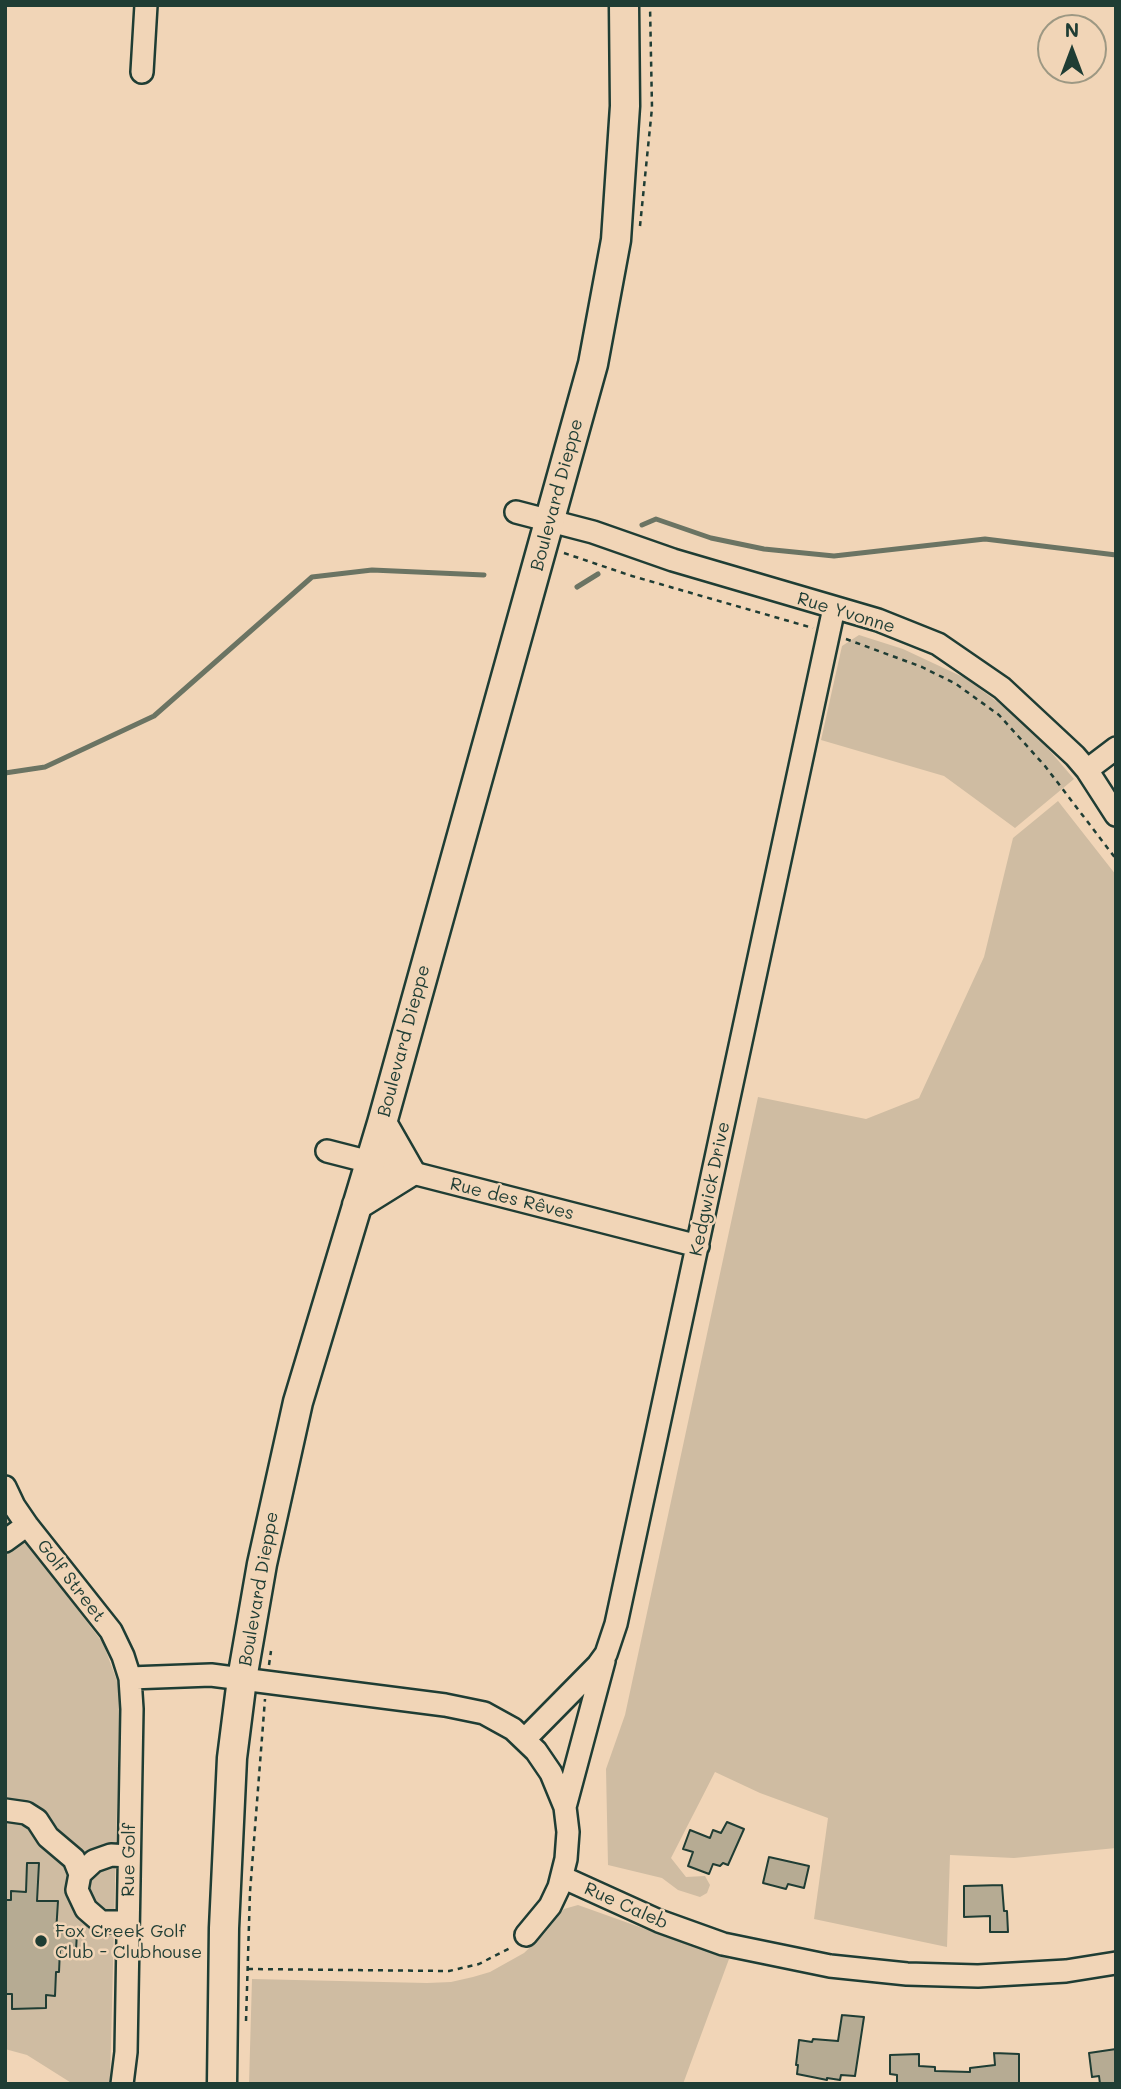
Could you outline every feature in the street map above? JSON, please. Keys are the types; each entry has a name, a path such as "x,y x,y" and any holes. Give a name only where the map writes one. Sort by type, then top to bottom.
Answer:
{"main road":[{"name":"Boulevard Dieppe","path":"222,2084 224,1914 232,1758 242,1679 262,1564 285,1451 382,1123 593,364 615,240 625,106 624,5"},
{"path":"357,1205 410,1172 382,1123"}],"street":[{"path":"142,72 146,5"},
{"name":"Rue Yvonne","path":"516,512 551,520 878,620 938,644 1002,688 1087,770 1116,815"},
{"name":"Kedgwick Drive","path":"525,1739 579,1687 606,1654 621,1604 834,608"},
{"path":"1087,770 1116,748"},
{"name":"Rue des Rêves","path":"327,1151 698,1246"},
{"name":"Golf Street","path":"5,1487 27,1525 104,1621 124,1656 130,1678"},
{"path":"5,1541 27,1525"},
{"path":"565,1807 606,1654"},
{"name":"Rue Caleb","path":"130,1678 201,1674 464,1707 501,1721 525,1739 551,1773 565,1807 568,1845 562,1878 659,1921 736,1947 808,1963 907,1974 978,1976 1066,1971 1116,1964"},
{"name":"Rue Golf","path":"122,2084 130,1856 130,1678"},
{"path":"5,1810 26,1813 37,1821 48,1837 74,1859 80,1874"},
{"path":"128,1922 101,1922 86,1909 76,1890 80,1874 94,1861 111,1856 130,1856"},
{"path":"526,1935 550,1906 562,1878"}],"path":[{"path":"561,552 632,576 829,633 922,667 956,684 999,715 1045,766 1116,859"},
{"path":"246,2033 255,1806 265,1697"},
{"path":"248,1969 463,1969 492,1959 526,1935"}],"shaded area":[{"path":"859,635 903,649 965,678 1026,723 1074,779 1015,828 944,776 821,740 842,646"},
{"path":"1058,801 1116,875 1116,1848 1014,1858 950,1855 947,1947 814,1919 828,1818 760,1793 715,1772 671,1858 686,1877 705,1876 710,1885 707,1893 700,1897 678,1890 662,1878 608,1865 606,1769 625,1715 758,1097 866,1119 919,1098 984,957 1013,838"},
{"path":"5,1514 103,1643 120,1689 110,2084 73,2084 27,2055 5,2049"},
{"path":"578,1905 729,1959 683,2084 249,2084 252,1979 451,1982 490,1972 524,1953 564,1909"}],"building":[{"path":"727,1822 744,1829 728,1865 713,1864 709,1874 688,1866 693,1852 683,1849 690,1830 710,1838 713,1830 721,1833"},
{"path":"769,1857 809,1866 804,1888 788,1884 786,1889 763,1883"},
{"name":"Fox Creek Golf Club - Clubhouse","path":"27,1863 39,1863 37,1901 58,1901 56,1933 77,1933 76,1950 60,1949 55,1996 46,1995 46,2008 12,2009 12,1994 5,1994 5,1908 6,1900 11,1900 11,1891 26,1892"},
{"path":"1002,1885 1008,1932 990,1932 990,1916 964,1917 964,1886"},
{"path":"842,2015 864,2017 855,2076 841,2075 840,2080 827,2080 797,2074 799,2040 838,2041"},
{"path":"1116,2049 1116,2084 1100,2084 1099,2076 1092,2077 1089,2053"},
{"path":"994,2053 1019,2054 1019,2084 897,2084 897,2075 890,2074 890,2055 919,2054 919,2066 935,2067 935,2071 970,2072 970,2068 995,2065"}],"waterway":[{"path":"642,525 656,519 711,538 764,549 834,556 985,539 1116,555"},
{"path":"5,773 45,767 154,716 312,577 372,570 484,575"},
{"path":"577,587 598,574"}],"place":[{"name":"Fox Creek Golf Club - Clubhouse","path":"41,1941"}]}
